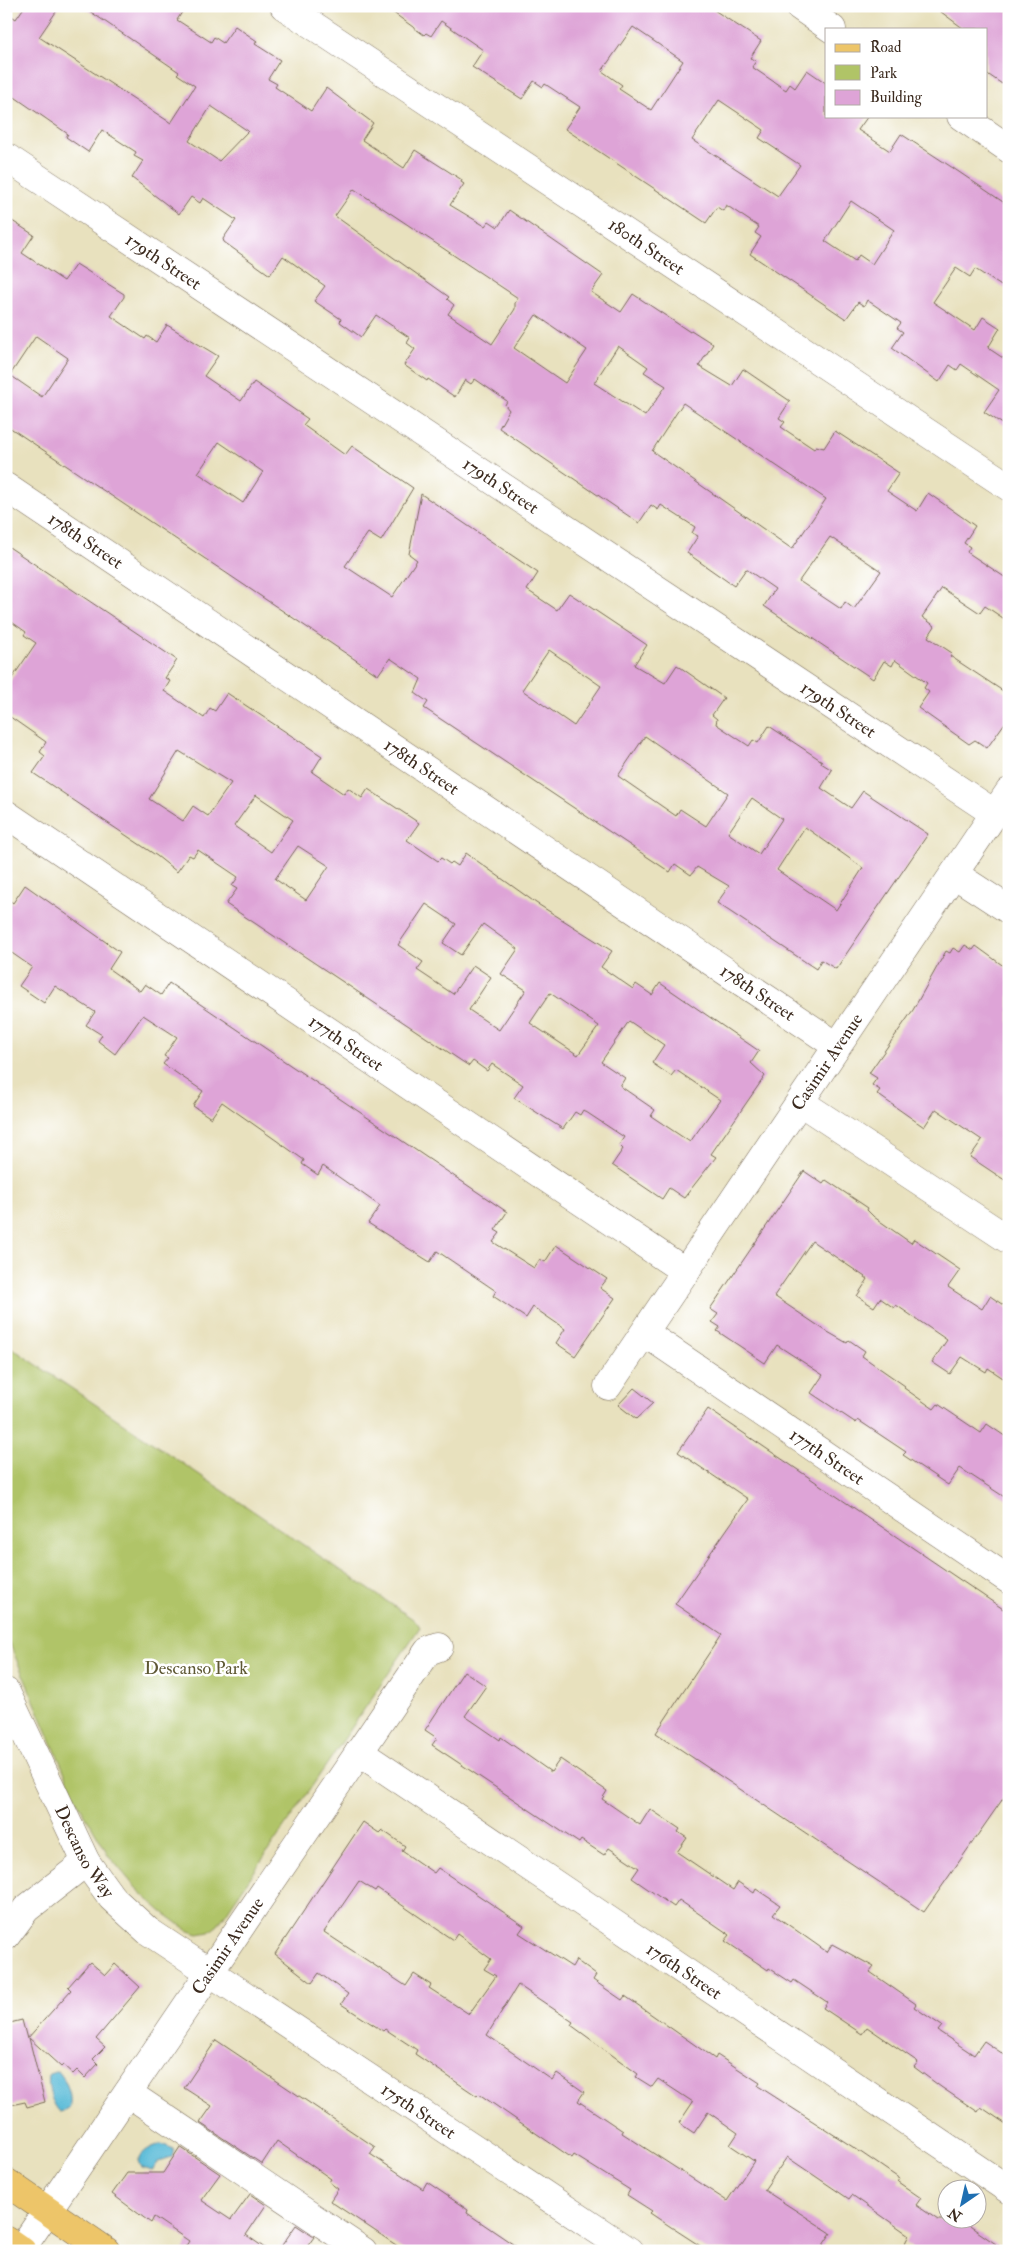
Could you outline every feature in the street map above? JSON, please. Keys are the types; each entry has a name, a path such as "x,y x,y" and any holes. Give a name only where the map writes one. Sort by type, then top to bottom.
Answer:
{"main road":[{"path":"6,2182 106,2251"}],"street":[{"name":"180th Street","path":"284,6 1009,487"},
{"path":"799,6 831,28"},
{"path":"964,118 1009,149"},
{"name":"179th Street","path":"6,157 1002,802"},
{"name":"178th Street","path":"6,487 838,1046"},
{"name":"Casimir Avenue","path":"608,1386 1002,802"},
{"name":"177th Street","path":"6,814 686,1272"},
{"path":"954,874 1009,910"},
{"path":"800,1102 1009,1240"},
{"name":"177th Street","path":"644,1333 1009,1580"},
{"name":"Casimir Avenue","path":"17,2248 47,2211 428,1651 439,1647"},
{"name":"Descanso Way","path":"6,1692 86,1862 112,1898 148,1931 209,1973"},
{"name":"176th Street","path":"359,1752 1009,2190"},
{"path":"6,1936 26,1909 86,1862"},
{"name":"175th Street","path":"209,1973 629,2251"},
{"path":"128,2093 363,2251"}],"green space":[{"name":"Descanso Park","path":"6,1344 416,1621 420,1627 218,1925 209,1932 198,1934 187,1930 161,1911 135,1887 109,1856 76,1799 6,1635"}],"water":[{"path":"58,2071 64,2079 70,2094 69,2109 60,2112 50,2094 49,2084 49,2074"},
{"path":"161,2144 174,2149 172,2157 159,2161 152,2171 141,2168 138,2161 142,2154"}],"building":[{"path":"25,6 60,6 39,37 171,123 195,86 177,74 179,72 82,6 186,6 177,20 211,42 214,37 223,43 235,26 257,41 255,44 280,60 268,79 277,84 275,87 311,111 326,88 373,123 362,140 404,168 415,150 462,180 461,182 464,184 450,205 485,226 489,221 498,227 509,210 603,275 591,292 621,312 633,294 690,332 691,330 713,344 699,366 732,386 743,369 790,401 779,418 785,422 781,427 814,449 816,446 824,448 835,431 899,473 887,491 917,511 928,493 975,526 964,543 970,547 967,552 1009,580 1009,622 985,606 980,613 942,588 922,617 935,626 928,637 952,653 950,656 1009,695 1009,717 987,748 975,740 969,744 918,708 929,692 924,688 927,683 895,660 892,666 884,661 873,679 764,606 775,589 746,569 734,586 687,553 698,536 692,533 695,527 661,505 658,510 651,505 639,523 499,428 509,410 505,405 507,401 475,379 471,384 465,380 455,397 404,365 415,349 407,343 410,338 376,315 361,337 340,322 341,319 314,301 325,286 283,256 270,275 224,242 223,239 236,220 203,198 200,203 191,197 179,214 132,178 143,161 134,156 136,152 102,130 88,152 66,137 68,134 6,91 6,12 16,19","holes":["211,106 248,131 219,161 189,141","354,189 518,298 515,303 515,309 492,344 448,314 454,305 447,299 449,297 335,216","536,315 587,350 565,383 514,348","618,346 648,367 644,372 666,386 645,416 594,383","683,403 826,499 792,549 652,451","830,537 881,571 854,609 845,602 841,609 799,581"]},
{"path":"384,6 708,6 761,41 750,58 756,61 752,67 786,90 790,84 795,88 807,70 825,82 825,118 867,118 858,130 890,151 901,134 953,168 1009,206 1009,291 975,269 970,277 956,268 933,302 975,330 983,317 1000,328 988,348 1009,362 1009,428 984,412 999,390 961,364 957,370 950,365 939,382 892,348 903,332 897,328 901,323 867,300 864,306 858,302 846,319 750,254 761,237 755,233 759,227 726,205 723,211 717,207 706,223 565,129 580,107 545,84 543,87 534,81 522,99 472,67 483,50 441,21 431,36 426,33 424,35","holes":["633,27 683,61 651,110 619,89 622,85 602,71","719,100 764,130 759,138 800,165 778,196 692,140","851,201 894,230 872,264 859,255 855,261 825,241"]},
{"path":"933,6 998,6 1009,13 1009,74 1002,84 988,74 988,28 963,28"},
{"path":"6,217 34,235 22,253 64,281 76,264 124,294 124,297 111,316 145,339 147,336 156,342 167,325 218,356 204,376 241,401 254,382 308,419 303,425 345,455 352,446 413,488 381,541 368,533 345,566 392,597 417,560 409,554 421,494 538,573 527,590 557,610 569,593 647,645 634,665 665,683 677,665 724,698 712,715 717,719 716,724 749,746 753,740 758,743 769,726 822,761 821,763 832,770 821,788 851,808 863,791 928,834 836,969 821,960 816,969 717,903 729,886 697,867 691,875 675,864 670,872 424,708 428,702 415,693 421,679 390,658 378,675 6,425","holes":["36,336 68,358 42,397 10,375","219,442 263,472 243,503 198,473","549,650 601,686 574,726 522,690","645,736 728,793 706,826 680,809 676,816 618,776","752,798 782,819 759,854 728,833","805,827 863,868 836,910 777,870"]},
{"path":"6,545 177,660 165,678 170,681 164,691 204,718 210,708 215,711 227,693 322,756 312,772 344,794 348,788 362,798 368,789 419,823 407,840 438,861 441,858 450,864 452,862 458,866 466,853 536,903 612,951 601,967 633,989 636,984 652,995 660,983 759,1051 751,1063 765,1076 711,1154 716,1157 684,1198 669,1188 662,1199 612,1165 623,1149 619,1145 624,1137 583,1110 580,1115 575,1112 563,1129 514,1098 523,1085 492,1064 487,1071 473,1061 469,1066 226,904 237,889 232,886 238,877 198,850 193,857 189,855 177,872 157,856 33,773 45,756 40,752 46,742 6,714 6,687 36,643 24,635 26,632 6,618","holes":["179,751 231,783 208,816 193,806 183,821 149,799","256,795 293,820 271,852 234,826","298,846 329,866 306,900 275,879","426,904 456,924 443,943 461,955 483,924 518,949 501,974 526,990 499,1030 469,1010 491,977 473,965 453,994 417,970 423,962 398,945","550,993 599,1026 578,1055 530,1023","629,1021 664,1045 652,1063 671,1076 676,1070 720,1100 690,1142 651,1116 655,1110 620,1086 625,1078 601,1062"]},
{"path":"25,885 120,952 109,969 140,991 145,984 161,995 169,983 507,1212 495,1230 500,1233 493,1242 534,1268 540,1259 545,1262 556,1245 607,1279 600,1288 615,1298 575,1356 556,1343 565,1329 533,1307 526,1318 493,1296 496,1291 437,1251 430,1262 368,1223 380,1206 323,1166 318,1175 302,1164 304,1160 222,1102 211,1118 193,1106 203,1091 163,1064 168,1058 164,1056 177,1037 143,1015 115,1054 98,1041 102,1035 86,1025 95,1012 55,986 44,1003 19,986 32,967 6,949 6,898 13,903"},
{"path":"965,945 973,950 976,946 1009,970 1009,1183 970,1157 982,1140 936,1109 924,1127 877,1094 880,1090 872,1085 877,1078 869,1073 913,1010 946,951 950,953 953,948 960,952"},
{"path":"804,1171 823,1184 826,1180 868,1208 867,1210 874,1217 911,1243 914,1239 960,1270 948,1287 982,1309 990,1296 1009,1309 1009,1382 988,1368 986,1372 962,1357 950,1374 932,1362 947,1340 896,1305 894,1308 880,1298 874,1307 857,1296 868,1279 812,1241 774,1296 826,1331 847,1343 849,1340 865,1351 862,1356 934,1409 938,1404 981,1433 987,1424 1009,1439 1009,1500 960,1468 948,1485 903,1455 906,1452 858,1420 856,1423 811,1393 823,1375 777,1345 765,1363 717,1331 720,1327 712,1322 718,1314 710,1309"},
{"path":"634,1388 653,1403 636,1419 618,1405"},
{"path":"708,1409 1009,1613 1009,1790 924,1912 656,1733 721,1635 675,1604 748,1499 678,1452"},
{"path":"464,1671 486,1686 465,1716 500,1740 501,1737 551,1772 560,1759 607,1791 602,1799 640,1825 650,1809 680,1829 678,1832 687,1838 677,1852 733,1890 738,1882 754,1893 756,1889 780,1905 773,1914 827,1952 832,1944 874,1967 870,1972 916,2004 914,2007 942,2026 938,2031 974,2055 984,2041 1009,2058 1009,2126 981,2107 978,2112 941,2087 914,2067 918,2062 867,2027 862,2034 823,2008 827,2002 794,1980 792,1983 769,1968 768,1970 725,1941 730,1935 679,1900 674,1907 632,1878 639,1868 609,1848 604,1855 581,1840 579,1843 432,1745 437,1738 425,1730"},
{"path":"363,1822 379,1833 382,1830 405,1846 402,1851 434,1873 438,1868 524,1926 519,1933 572,1967 576,1960 596,1975 593,1980 622,2000 625,1996 715,2059 717,2055 760,2083 758,2086 900,2179 898,2182 921,2198 916,2205 938,2220 938,2230 976,2230 1006,2251 917,2251 905,2243 909,2235 852,2195 849,2199 787,2157 764,2190 831,2233 819,2251 708,2251 650,2213 652,2211 627,2195 630,2190 574,2155 572,2158 479,2094 477,2096 415,2054 417,2050 341,2004 348,1994 319,1973 312,1983 275,1954","holes":["359,1881 375,1891 377,1888 453,1940 457,1934 491,1959 484,1969 496,1976 469,2014 429,1988 431,1985 414,1974 406,1986 324,1932","518,1985 573,2022 571,2025 638,2074 636,2077 652,2087 658,2079 693,2102 679,2123 694,2133 708,2112 738,2133 730,2145 754,2161 727,2201 622,2133 623,2131 578,2101 584,2092 557,2073 552,2080 487,2035"]},
{"path":"90,1962 105,1975 115,1964 140,1987 96,2039 105,2047 93,2059 98,2064 85,2078 77,2070 73,2074 63,2065 61,2067 29,2038 45,2102 27,2107 25,2102 11,2105 6,2088 6,2024 22,2020 27,2039 71,1990 68,1987"},
{"path":"216,2040 375,2147 370,2154 423,2189 427,2182 468,2210 467,2213 523,2251 405,2251 330,2201 338,2189 329,2182 331,2179 277,2141 262,2164 200,2123 212,2106 184,2088"},
{"path":"180,2147 220,2174 201,2200 231,2220 250,2194 266,2205 246,2235 269,2251 183,2251 189,2241 154,2217 151,2223 112,2194 127,2173 163,2173"},
{"path":"296,2225 314,2237 304,2251 278,2251"}]}
